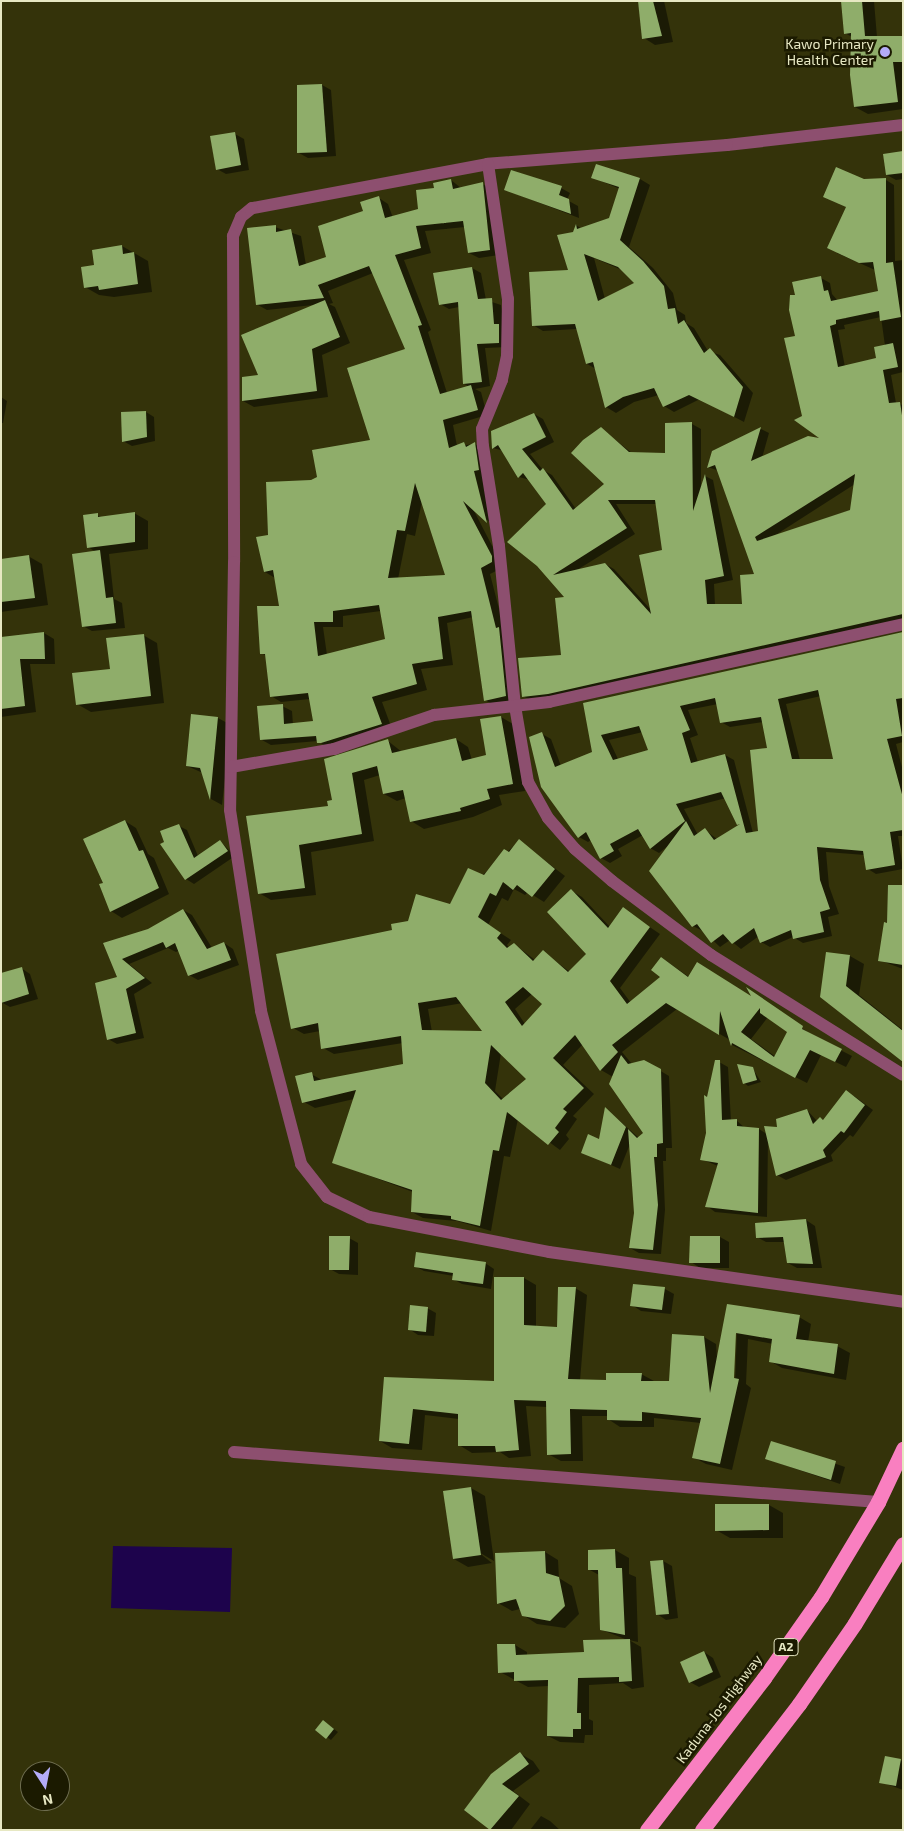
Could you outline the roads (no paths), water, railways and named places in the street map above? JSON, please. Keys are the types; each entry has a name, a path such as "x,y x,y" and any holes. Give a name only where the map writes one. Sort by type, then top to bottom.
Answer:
{"highway":[{"name":"Kaduna-Jos Highway","path":"647,1830 764,1678 821,1597 878,1502 903,1449"},
{"path":"702,1830 799,1704 854,1623 903,1544"}],"street":[{"path":"903,125 727,145 488,164 252,208 241,216 233,236 230,810 261,1011 301,1164 327,1196 369,1217 549,1252 903,1302"},
{"path":"488,164 508,299 502,380 482,429 483,446 499,546 515,706 528,782 548,818 575,849 612,881 711,955 903,1075"},
{"path":"231,766 334,749 434,716 549,702 903,624"},
{"path":"234,1452 878,1502"}],"place":[{"name":"Kawo Primary Health Center","path":"885,52"}]}
